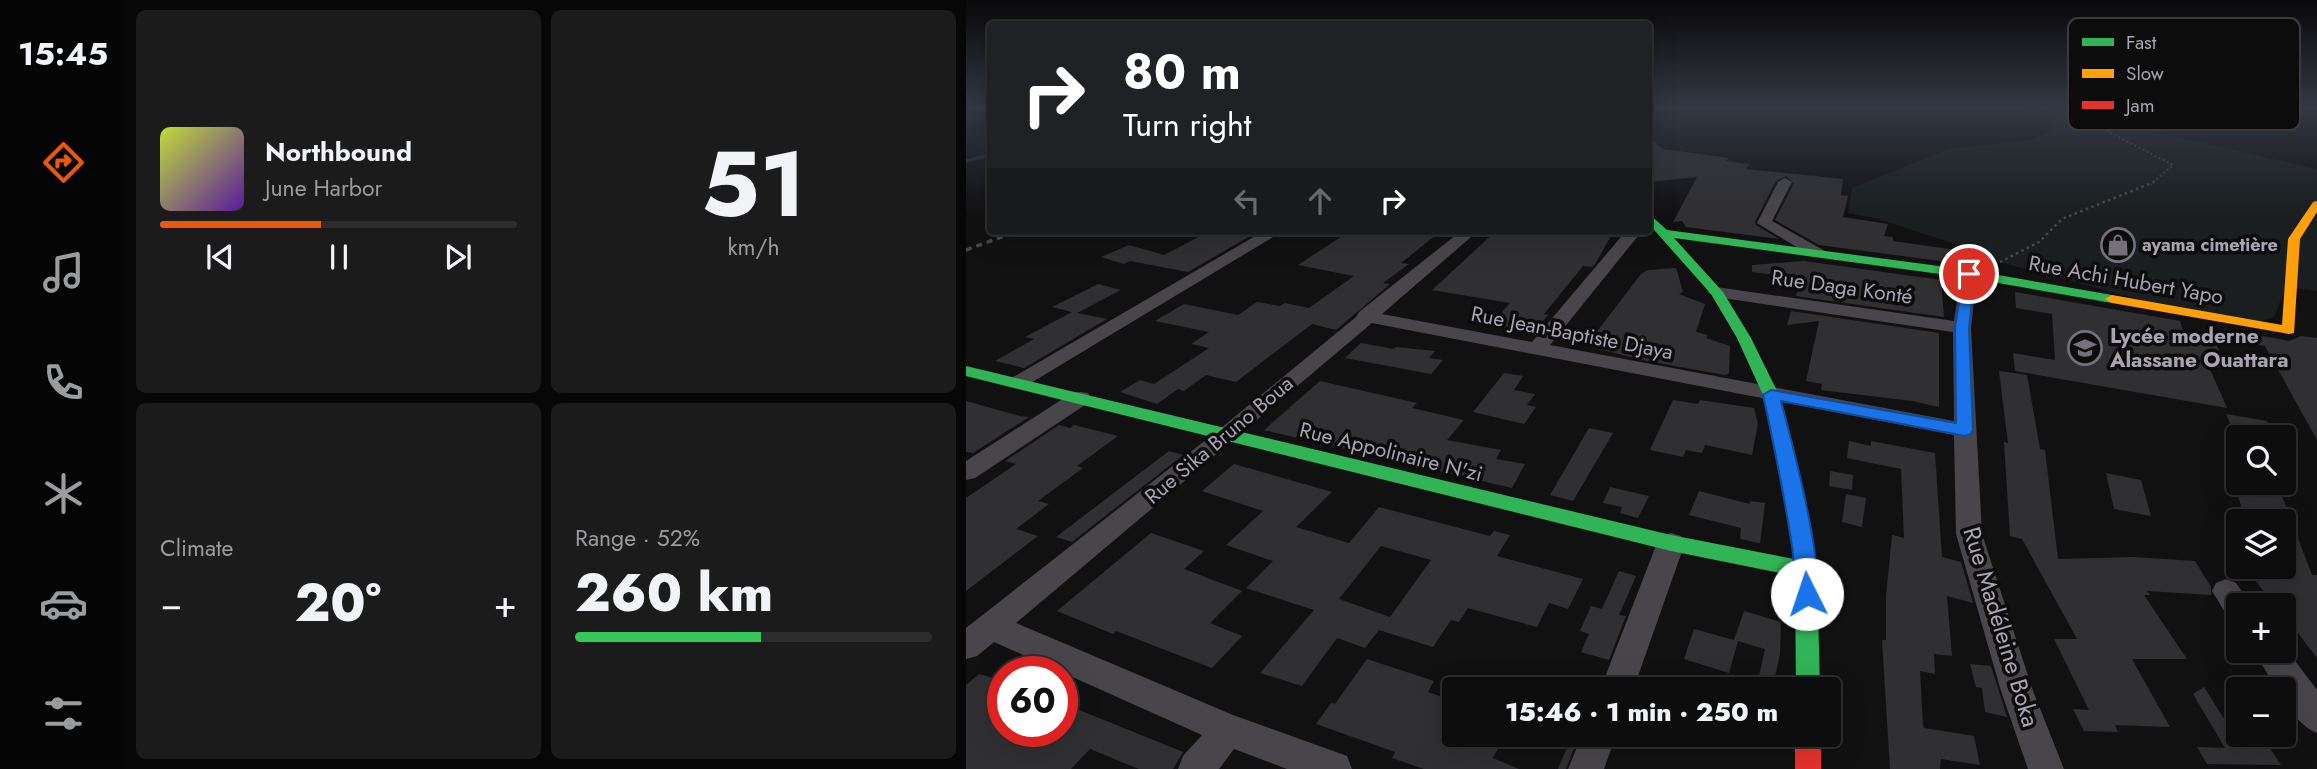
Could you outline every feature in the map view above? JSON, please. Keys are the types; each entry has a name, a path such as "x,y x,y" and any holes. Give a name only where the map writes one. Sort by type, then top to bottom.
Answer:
{"street":[{"path":"1785,182 1764,223 1819,254"},
{"name":"Rue Achi Hubert Yapo","path":"1665,233 1969,274 2288,330 2294,239 2317,204"},
{"path":"1652,220 1716,292 1744,338 1771,395 1790,473 1806,570 1808,677"},
{"path":"1017,383 1268,235"},
{"name":"Rue Sika Bruno Boua","path":"978,636 1229,433 1365,316 1465,235"},
{"path":"1536,349 1630,235"},
{"name":"Rue Madéleine Boka","path":"1969,274 1962,328 1969,534 2017,691 2046,769"},
{"name":"Rue Daga Konté","path":"1716,292 1962,328"},
{"name":"Rue Jean-Baptiste Djaya","path":"1365,316 1965,430"},
{"name":"Rue Appolinaire N'zi","path":"966,371 1229,433 1671,543 1806,570"},
{"path":"966,472 1080,398"},
{"path":"1621,677 1671,543"},
{"path":"978,636 1334,769"},
{"path":"2278,663 2317,717"},
{"path":"1196,769 1228,730"},
{"path":"1586,769 1594,747"},
{"path":"1808,747 1808,769"}],"path":[{"path":"1969,274 2012,257 2039,241 2054,224 2065,217 2134,192 2168,172 2173,165 2130,143"}],"shaded area":[{"path":"2004,143 2203,143 2317,169 2317,291 2286,287 2274,317 2260,321 2165,306 1991,260 1987,254 1878,219 1848,213 1852,188 1948,149"}],"building":[{"path":"1652,143 1663,149 1729,158 1726,161 1749,164 1746,169 1843,179 1841,195 1848,196 1843,217 1888,224 1884,236 1893,237 1893,241 1963,251 1963,264 1819,245 1775,220 1794,183 1786,176 1776,181 1755,222 1779,239 1686,227 1682,221 1673,222 1697,177 1652,182"},
{"path":"1202,235 1250,236 1188,272 1130,261 1124,264 1101,257 1129,245 1164,255"},
{"path":"1344,235 1436,235 1401,263 1409,264 1383,283 1390,284 1336,330 1312,324 1236,382 1206,375 1184,391 1178,389 1157,404 1120,392 1140,380 1154,384 1209,348 1191,344 1209,332 1155,321 1184,304 1238,315 1257,302 1280,306 1285,303 1309,308 1354,276 1298,265"},
{"path":"1492,235 1612,235 1595,264 1592,267 1583,266 1544,314 1548,315 1533,333 1490,326 1510,303 1432,290"},
{"path":"1804,261 1941,280 1944,317 1796,296 1801,278 1752,272 1752,265"},
{"path":"1676,268 1683,292 1679,294 1705,304 1696,332 1730,346 1729,373 1725,375 1647,361 1586,346 1641,274 1648,270"},
{"path":"1098,284 1121,290 1077,313 1107,319 1024,368 995,361 1034,339 1025,337 1072,312 1052,307"},
{"path":"2015,292 2180,321 2184,333 2214,338 2224,364 2206,360 2227,408 2015,371 2013,353 2055,360 2052,314 2016,308"},
{"path":"1791,311 1939,333 1939,407 1821,390 1822,384 1806,381 1819,321 1787,325"},
{"path":"2224,329 2289,341 2301,336 2317,338 2317,440 2265,346 2229,340"},
{"path":"1361,343 1394,349 1435,351 1429,358 1443,360 1431,374 1345,358"},
{"path":"1999,371 2027,375 2040,449 2045,450 2058,559 2134,557 2195,561 2211,587 2211,595 2147,591 2150,595 2144,595 2187,659 2132,659 2170,727 2115,725 2118,732 2084,731 2073,709 2089,710 2054,639 2077,639 2022,539 2010,536 2004,442 2008,443"},
{"path":"1504,373 1523,376 1514,390 1535,394 1527,405 1536,407 1524,424 1473,412"},
{"path":"1320,381 1417,403 1412,408 1464,420 1447,440 1501,450 1496,459 1525,464 1512,488 1264,430"},
{"path":"1673,400 1698,404 1700,400 1754,408 1758,424 1752,455 1705,445 1702,453 1686,450 1683,457 1650,450"},
{"path":"966,401 1029,417 973,453 966,452"},
{"path":"2226,414 2267,421 2269,425 2231,425"},
{"path":"1059,425 1070,428 1074,425 1118,436 1077,466 1083,468 1038,501 1049,504 1016,529 1038,536 966,591 966,498 1016,464 1005,461"},
{"path":"1589,428 1613,433 1573,501 1550,495"},
{"path":"1849,441 1871,446 1871,441 1935,453 1942,557 1961,562 1973,603 1947,596 1952,656 1934,654 1935,674 1920,671 1923,725 1924,728 1974,736 1980,765 1941,759 1940,769 1890,769 1882,640 1886,640 1886,596 1892,535 1904,538 1901,469 1847,458"},
{"path":"1169,451 1183,455 1072,542 1056,537"},
{"path":"1234,464 1332,492 1296,527 1349,543 1379,507 1490,536 1494,531 1510,535 1497,556 1583,579 1568,609 1549,603 1537,627 1468,608 1459,622 1451,620 1433,647 1379,630 1365,648 1337,638 1302,686 1260,673 1314,610 1246,588 1273,561 1226,545 1263,511 1202,491","holes":["1381,546 1431,560 1390,617 1339,599"]},
{"path":"1830,471 1853,475 1852,490 1829,486"},
{"path":"2106,473 2141,480 2151,516 2114,509"},
{"path":"1610,487 1649,496 1638,518 1620,513 1622,507 1603,503"},
{"path":"1699,491 1750,504 1750,501 1765,503 1760,543 1740,539 1741,528 1689,515"},
{"path":"1846,494 1866,498 1862,527 1842,522"},
{"path":"2238,495 2282,495 2287,509 2242,509"},
{"path":"1151,533 1204,551 1184,569 1242,591 1210,623 1242,636 1212,668 1116,631 1113,634 1057,611"},
{"path":"2296,533 2312,575 2317,575 2317,658 2296,631 2296,593 2265,593 2254,579 2296,579"},
{"path":"1619,571 1636,576 1619,615 1626,616 1609,660 1581,652 1589,634 1580,631 1591,606 1602,609"},
{"path":"1744,611 1781,622 1780,654 1775,677 1759,677 1765,649 1738,641 1729,673 1684,659 1694,629 1734,640"},
{"path":"1367,659 1434,681 1428,692 1442,697 1442,747 1499,747 1493,758 1519,769 1424,769 1392,758 1395,752 1316,724 1331,703 1335,704"},
{"path":"1970,664 1991,666 2007,717 1985,712 1982,688 1976,687"},
{"path":"979,674 987,676 987,747 1078,747 1078,709 1183,752 1173,769 1139,769 1090,749 1071,769 966,769 966,685"},
{"path":"2204,687 2226,722 2226,747 2269,747 2281,765 2207,764 2197,747 2225,748 2193,694"},
{"path":"1567,747 1574,747 1566,769 1558,769"}],"waterway":[{"path":"966,161 987,156"}],"railway":[{"path":"966,250 1007,235"}],"traffic: fast":[{"path":"1652,220 1716,292 1744,338 1771,395 1790,473 1806,570 1808,677"},
{"path":"1665,233 1969,274 2112,299"},
{"path":"966,371 1671,543 1806,570"}],"traffic: slow":[{"path":"2112,299 2289,330 2294,239 2317,204"}],"traffic: jam":[{"path":"1808,747 1808,769"}],"place":[{"name":"ayama cimetière","path":"2118,245"},
{"name":"Lycée moderne Alassane Ouattara","path":"2085,348"}],"route":[{"path":"1807,594 1806,570 1790,473 1771,395 1965,430 1962,328 1969,274"}]}
